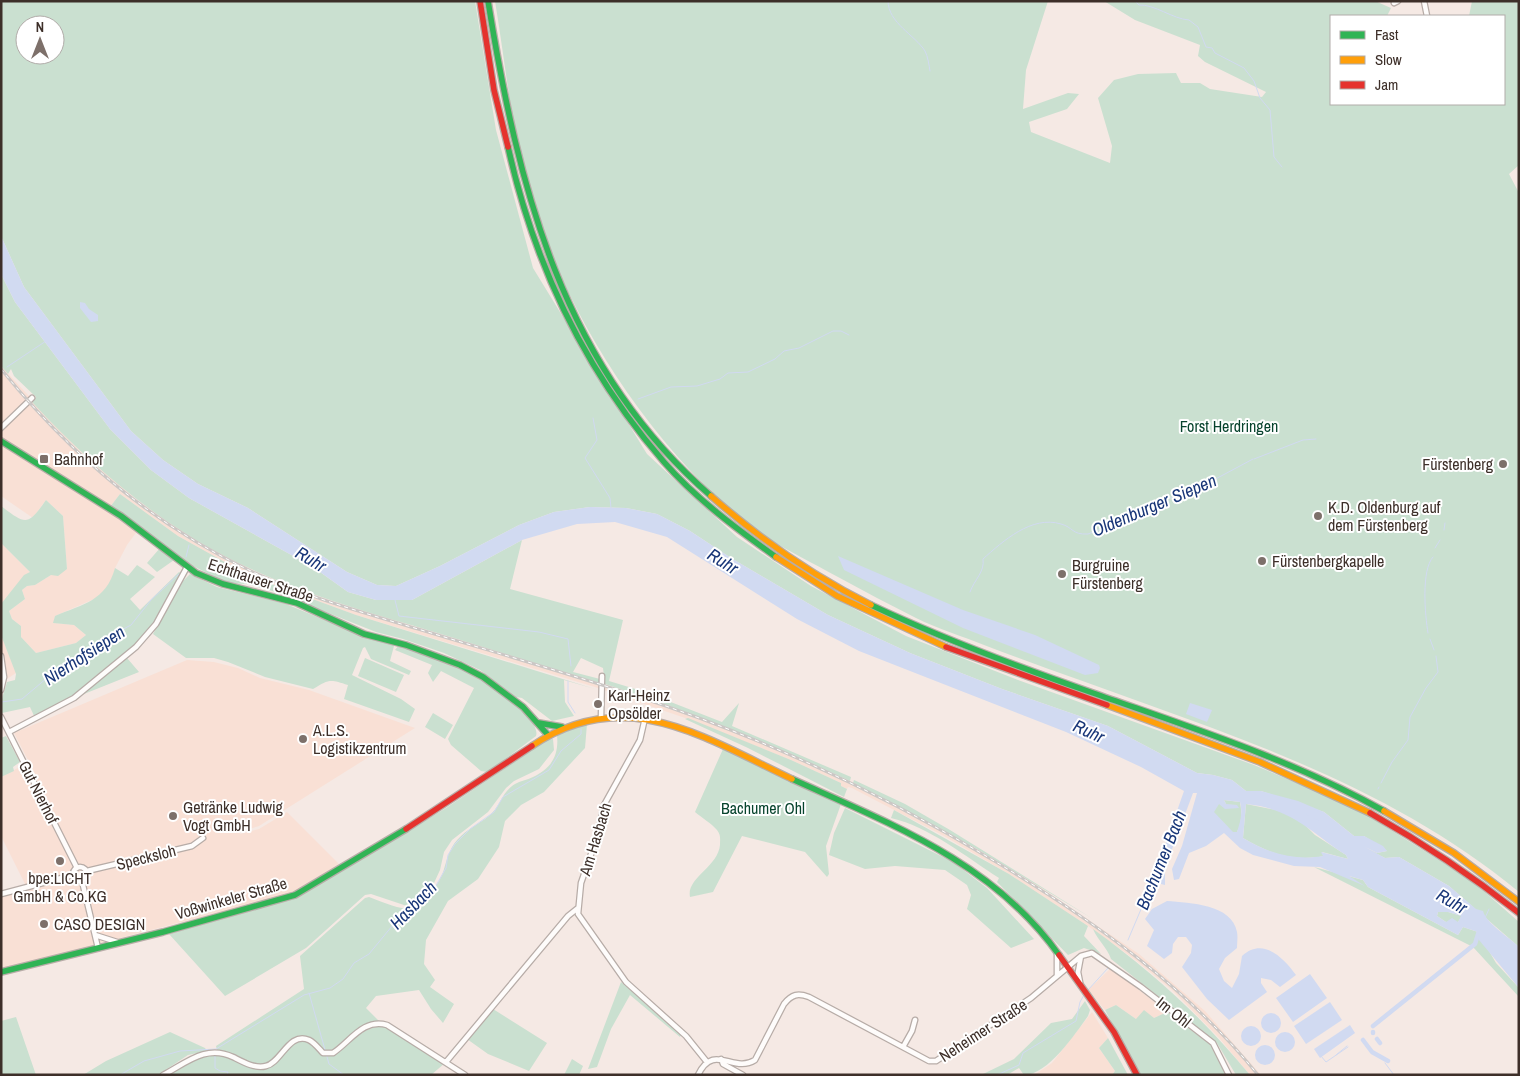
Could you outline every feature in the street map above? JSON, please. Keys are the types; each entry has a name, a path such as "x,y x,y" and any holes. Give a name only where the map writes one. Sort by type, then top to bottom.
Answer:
{"main road":[{"path":"480,1 496,101 508,157 526,221 553,291 597,375 630,422 668,467 708,506 764,550 803,576 832,593 910,632 998,667 1218,744 1337,794 1384,818 1433,848 1465,869 1519,913"},
{"path":"488,1 503,100 516,156 534,218 560,288 604,371 642,425 674,462 732,516 806,569 914,625 1002,660 1222,738 1341,788 1388,812 1437,841 1519,902"},
{"name":"Echthauser Straße","path":"1,441 120,516 188,567 218,582 290,601 370,636 406,644 460,665 489,681 540,723 548,735"},
{"path":"540,723 563,727 601,718 645,718 686,730 906,831 948,853 975,871 1009,899 1056,951 1114,1032 1137,1075"},
{"name":"Voßwinkeler Straße","path":"1,972 295,895 442,807 548,735 563,727"}],"street":[{"path":"1424,1 1427,15"},
{"path":"1,428 32,398"},
{"path":"9,732 74,698 136,647 156,624 188,567"},
{"path":"1,656 4,677 1,690"},
{"path":"601,718 602,676"},
{"name":"Gut Nierhof","path":"1,717 77,868"},
{"name":"Am Hasbach","path":"578,908 581,883 597,837 604,805 640,740 645,718"},
{"name":"Specksloh","path":"87,871 192,846 203,838"},
{"path":"1,894 73,874 77,868 83,867 87,871 87,877 82,881 76,880 73,874"},
{"path":"82,881 98,948"},
{"path":"446,1062 568,916 578,908 580,918 626,982 686,1036 706,1062 698,1075"},
{"path":"95,935 106,940 120,942"},
{"path":"1056,951 1057,975"},
{"name":"Im Ohl","path":"1081,956 1092,952 1105,960 1213,1043 1230,1075"},
{"path":"1080,983 1078,972 1081,956"},
{"name":"Neheimer Straße","path":"706,1062 713,1059 744,1064 754,1060 784,1004 791,996 796,994 810,997 929,1061 936,1062 1031,998 1081,956"},
{"path":"903,1047 912,1031 915,1020"},
{"path":"163,1075 189,1058 212,1053 218,1053 253,1066 270,1065 288,1046 302,1039 312,1042 323,1053 333,1053 360,1030 381,1024 387,1025 465,1075"},
{"path":"721,1060 723,1064 743,1075"}],"shaded area":[{"path":"1,366 79,450 137,500 181,530 254,571 341,604 656,700 794,755 850,781 948,832 1037,885 1139,954 1205,1011 1261,1075 1250,1075 1220,1039 1172,990 1134,959 1088,926 1009,874 944,836 852,788 848,787 847,789 841,786 841,783 791,760 688,719 595,687 356,615 250,576 178,536 120,494 110,507 138,530 127,545 115,568 112,580 101,596 55,616 54,623 74,625 86,635 76,643 36,653 21,637 21,626 12,619 9,611 25,599 22,590 27,586 35,585 51,575 67,569 63,516 46,500 33,518 1,496"},
{"path":"1,543 30,572 1,604"},
{"path":"1,635 16,673 1,683"},
{"path":"187,660 214,662 238,668 260,678 309,690 415,728 259,826 239,832 240,834 259,829 287,812 339,864 294,893 1,969 1,897 28,890 1,836 1,777 29,762 14,733"},
{"path":"1111,968 1167,1012 1154,1018 1136,1019 1116,1005 1105,1010 1088,990"},
{"path":"1092,1012 1108,1038 1099,1048 1115,1071 1112,1075 1034,1075 1052,1063"}],"green space":[{"path":"1,1 475,1 496,130 533,268 647,454 737,537 811,586 906,636 1018,680 1254,765 1354,807 1471,880 1519,922 1519,947 1449,886 1399,857 1385,858 1363,847 1377,853 1387,851 1364,836 1354,836 1324,812 1261,791 1246,791 1232,780 1197,773 1108,726 1002,689 910,653 828,615 731,558 690,531 657,514 626,508 590,507 554,512 519,525 440,566 396,586 377,585 347,572 248,508 198,484 163,460 131,431 24,287 1,236"},
{"name":"Forst Herdringen","path":"495,1 1048,1 1026,70 1023,109 1068,93 1079,94 1067,109 1029,122 1031,132 1110,163 1112,146 1098,98 1114,80 1138,74 1176,73 1181,83 1200,83 1210,89 1262,97 1266,92 1205,62 1198,56 1200,45 1135,20 1104,1 1375,1 1391,8 1388,15 1330,15 1330,105 1505,105 1505,15 1469,15 1472,1 1519,1 1519,165 1509,174 1519,193 1519,892 1477,860 1434,831 1343,782 1247,741 924,622 790,551 744,521 679,458 649,422 595,342 572,300 537,216 522,164"},
{"path":"1,274 15,302 110,429 151,470 189,498 313,567 348,592 376,600 412,600 522,540 510,589 623,620 609,681 645,692 722,722 739,703 732,726 851,777 850,781 729,729 605,684 603,668 581,658 573,672 600,679 600,683 319,596 274,579 202,544 149,509 100,469 32,402 36,397 14,376 11,369 8,374 1,366"},
{"path":"120,494 178,536 250,576 356,615 595,689 564,680 565,702 574,716 552,721 480,670 444,653 376,632 273,591 247,584 227,583 189,564 110,507"},
{"path":"46,500 63,516 67,569 58,576 51,575 35,585 27,586 22,590 25,599 9,611 12,619 21,626 21,637 36,653 76,643 86,635 74,625 53,623 55,616 84,604 99,595 106,588 115,568 128,576 137,565 155,577 130,599 140,610 179,572 181,573 158,617 128,652 93,682 35,718 30,707 2,713 2,700 7,682 15,680 16,674 1,635 1,604 24,575 30,572 1,543 1,506 16,517 26,520 35,515"},
{"path":"160,548 174,560 157,572 147,563"},
{"path":"190,574 217,587 286,604 368,638 392,643 394,646 390,661 411,671 409,675 371,659 365,647 352,675 401,699 415,709 409,722 344,699 348,685 342,683 330,681 313,689 265,677 214,658 186,658 153,634 183,581"},
{"path":"399,645 463,669 489,683 512,701 531,720 536,729 536,736 488,772 481,771 451,745 448,739 474,688 441,671 433,682 428,673 432,665 395,650"},
{"path":"127,658 139,672 84,694 84,693"},
{"path":"365,658 404,675 396,692 358,676"},
{"path":"433,713 453,725 445,739 425,727"},
{"path":"688,718 791,760 841,783 841,786 847,789 844,797 748,748 685,719"},
{"path":"587,724 585,748 544,792 521,805 505,821 499,847 478,879 448,901 426,940 424,964 435,980 430,987 454,1004 443,1023 419,990 376,996 366,1008 380,1022 357,1029 337,1049 340,1052 355,1038 372,1028 386,1026 445,1063 431,1075 168,1075 190,1059 218,1054 216,1046 304,989 300,956 365,898 369,897 403,908 413,907 423,900 440,879 450,851 457,840 492,813 504,794 511,787 540,773 549,765 557,749 557,735"},
{"path":"6,736 20,762 13,767 14,771 1,777 1,738"},
{"path":"553,739 554,750 539,769 514,781 506,788 488,812 452,840 444,852 440,870 434,883 412,905 407,906 371,894 365,895 306,948 225,996 169,934 297,898 446,808 547,740"},
{"name":"Bachumer Ohl","path":"723,749 841,804 826,846 829,874 827,877 805,852 742,836 713,892 690,897 690,890 693,884 714,860 720,845 720,835 717,830 695,812"},
{"path":"854,780 905,804 950,830 1093,919 977,849 853,783"},
{"path":"1224,800 1240,802 1241,817 1237,832 1233,833 1213,812 1219,803 1226,804"},
{"path":"1246,804 1281,811 1300,820 1315,835 1346,855 1348,859 1322,852 1324,856 1313,858 1292,857 1272,852 1253,844 1243,838"},
{"path":"845,808 953,862 987,888 1034,939 1011,948 967,909 971,895 967,885 945,870 895,866 865,869 829,855 834,833"},
{"path":"894,810 1009,874 1088,926 1084,936 1101,954 1084,948 1068,955 997,882 999,878 934,835 891,818"},
{"path":"1314,867 1363,880 1368,887 1458,935 1463,927 1478,932 1496,963 1519,988 1519,997 1473,947"},
{"path":"1438,912 1448,912 1462,916 1458,922 1446,922 1437,916"},
{"path":"1093,929 1157,979 1214,1034 1250,1075 1236,1075 1217,1043 1111,959"},
{"path":"621,982 682,1033 680,1037 630,995 611,1029 597,1067 588,1069"},
{"path":"1085,1001 1090,1010 1088,1016 1060,1052 1042,1068 1024,1075 1019,1068 1007,1075 981,1075 1014,1059 1051,1023 1072,1019"},
{"path":"1116,1005 1136,1019 1144,1010 1154,1018 1167,1012 1211,1045 1227,1075 1140,1075 1105,1010"},
{"path":"493,1009 547,1043 529,1071 488,1054 467,1039"},
{"path":"16,1017 36,1075 1,1075 1,1021"},
{"path":"170,1032 205,1048 207,1051 188,1055 158,1075 83,1075 106,1061"},
{"path":"1108,1038 1128,1075 1112,1075 1115,1071 1099,1048"},
{"path":"572,1059 583,1066 579,1075 564,1075"}],"water":[{"path":"1,236 24,287 131,431 163,460 198,484 248,508 347,572 377,585 396,586 440,566 519,525 554,512 590,507 626,508 657,514 690,531 731,558 828,615 910,653 1002,689 1108,726 1197,773 1232,780 1246,791 1261,791 1298,801 1324,812 1354,836 1364,836 1383,846 1387,851 1377,853 1365,847 1385,858 1399,857 1449,886 1476,909 1483,911 1493,925 1519,947 1519,988 1479,940 1478,932 1463,927 1458,935 1368,887 1363,880 1349,876 1365,886 1320,867 1294,866 1253,855 1240,848 1224,833 1206,846 1189,853 1179,879 1174,880 1172,869 1182,846 1197,793 1193,793 1165,868 1165,885 1161,884 1160,873 1157,868 1184,791 1141,767 1066,732 859,651 797,619 667,537 615,522 577,524 522,540 412,600 376,600 348,592 313,567 189,498 151,470 110,429 15,302 1,274","holes":["1224,800 1240,802 1241,814 1237,832 1233,832 1214,812 1219,804 1225,809 1239,808 1237,805 1226,804","1246,804 1289,816 1346,855 1348,859 1321,852 1323,856 1292,856 1272,852 1243,838","1438,912 1448,912 1461,916 1458,922 1452,918 1446,922 1437,916"]},
{"path":"80,302 85,303 89,309 98,315 98,321 91,322 80,308"},
{"path":"838,556 963,610 1035,635 1099,665 1098,673 1085,675 963,628 844,570"},
{"path":"1190,703 1212,710 1207,722 1186,714"},
{"path":"1167,901 1198,904 1219,910 1234,923 1237,934 1237,948 1225,958 1219,969 1224,981 1232,988 1239,974 1242,956 1257,948 1265,949 1279,956 1296,975 1280,987 1271,980 1261,978 1261,983 1267,992 1229,1020 1207,999 1182,967 1191,953 1192,945 1186,937 1178,937 1173,944 1172,953 1164,959 1147,946 1154,930 1145,919 1152,909"},
{"path":"1310,974 1327,998 1293,1022 1276,998"},
{"path":"1330,1002 1342,1020 1306,1044 1294,1026"},
{"path":"1271,1013 1278,1016 1281,1023 1278,1030 1271,1033 1264,1030 1261,1023 1264,1016"},
{"path":"1350,1025 1355,1033 1320,1058 1314,1049"},
{"path":"1251,1026 1258,1029 1261,1036 1258,1043 1251,1046 1244,1043 1241,1036 1244,1029"},
{"path":"1285,1032 1292,1035 1295,1042 1292,1049 1285,1052 1278,1049 1275,1042 1278,1035"},
{"path":"1265,1045 1272,1048 1275,1055 1272,1062 1265,1065 1258,1062 1255,1055 1258,1048"}],"waterway":[{"path":"888,1 892,16 925,51 930,71"},
{"path":"1135,1 1139,5 1145,5 1189,20 1198,27 1206,47 1212,48 1215,53 1244,68 1254,81 1260,98 1270,110 1274,157 1282,167"},
{"path":"638,399 671,387 697,386 720,379 728,373 748,372 775,359 784,351 799,348 833,331 841,331 849,335"},
{"path":"7,367 46,341"},
{"path":"593,418 597,440 585,458 610,498 611,508"},
{"name":"Oldenburger Siepen","path":"1254,459 1303,440 1316,439"},
{"name":"Oldenburger Siepen","path":"970,592 981,572 983,559 1009,538 1029,526 1050,522 1065,525 1079,533 1088,534 1143,512 1160,499 1181,497 1253,459"},
{"path":"1444,530 1445,523"},
{"path":"1435,548 1440,540"},
{"path":"186,557 189,545"},
{"path":"1428,633 1425,582 1429,563 1433,557"},
{"name":"Nierhofsiepen","path":"2,702 22,699 60,667 75,661 131,625 151,600 179,574"},
{"name":"Hasbach","path":"395,600 399,616 539,632 568,639 571,666"},
{"path":"1430,639 1434,650"},
{"path":"1381,783 1392,762 1408,740 1410,717 1426,688 1438,672 1436,656"},
{"name":"Hasbach","path":"568,681 568,702 575,713"},
{"name":"Hasbach","path":"120,1075 144,1061 180,1051 216,1049 304,995 330,988 343,979 354,963 369,954 402,914 421,903 434,889 446,868 448,855 455,844 470,829 494,812 503,797 549,770 561,751 581,734 581,729"},
{"name":"Ruhr","path":"1310,812 1323,818 1336,828"},
{"name":"Bachumer Bach","path":"1128,940 1158,869"},
{"path":"1485,918 1489,909"},
{"path":"1373,1026 1475,944 1479,931"},
{"name":"Bachumer Bach","path":"1088,990 1108,968"},
{"path":"309,993 329,1064 344,1075"},
{"name":"Bachumer Bach","path":"997,1075 1019,1065 1023,1053 1076,1021 1080,1002 1084,995"},
{"path":"1377,1039 1380,1043"},
{"path":"1363,1040 1372,1052 1388,1061"},
{"path":"1336,1055 1347,1046"},
{"path":"1321,1056 1326,1062 1348,1047"},
{"name":"Hasbach","path":"215,1055 215,1068 228,1072 227,1075"},
{"path":"1385,1063 1394,1075"}],"railway":[{"path":"1,369 55,430 115,484 180,532 215,553 251,571 333,603 609,687 683,712 821,769 866,790 953,837 1032,884 1137,957 1200,1012 1258,1075"}],"traffic: fast":[{"path":"488,1 515,139 532,205 555,270 583,332 618,390 660,445 711,496"},
{"path":"508,147 532,233 548,274 566,315 610,391 636,427 676,476 717,513 776,557"},
{"path":"1,441 121,516 196,573 223,584 297,603 364,634 406,645 460,665 483,677 523,707 548,735"},
{"path":"871,605 1009,663 1205,732 1278,760 1384,811"},
{"path":"539,723 562,727"},
{"path":"792,779 903,830 938,849 972,871 1004,895 1033,923 1059,955"},
{"path":"1,972 163,932 295,895 406,829"}],"traffic: slow":[{"path":"711,496 788,556 828,582 871,605"},
{"path":"776,557 837,596 946,647"},
{"path":"1107,705 1260,762 1370,813"},
{"path":"532,746 566,728 600,719 632,718 664,724 696,734 792,779"},
{"path":"1384,811 1454,853 1519,902"}],"traffic: jam":[{"path":"480,1 494,90 508,147"},
{"path":"946,647 1107,705"},
{"path":"406,829 532,746"},
{"path":"1370,813 1446,860 1519,913"},
{"path":"1059,955 1114,1032 1137,1075"}],"place":[{"name":"Bahnhof","path":"44,459"},
{"name":"Fürstenberg","path":"1503,464"},
{"name":"K.D. Oldenburg auf dem Fürstenberg","path":"1318,516"},
{"name":"Fürstenbergkapelle","path":"1262,561"},
{"name":"Burgruine Fürstenberg","path":"1062,574"},
{"name":"Karl-Heinz Opsölder","path":"598,704"},
{"name":"A.L.S. Logistikzentrum","path":"303,739"},
{"name":"Getränke Ludwig Vogt GmbH","path":"173,816"},
{"name":"bpe:LICHT GmbH & Co.KG","path":"60,861"},
{"name":"CASO DESIGN","path":"44,924"}]}
